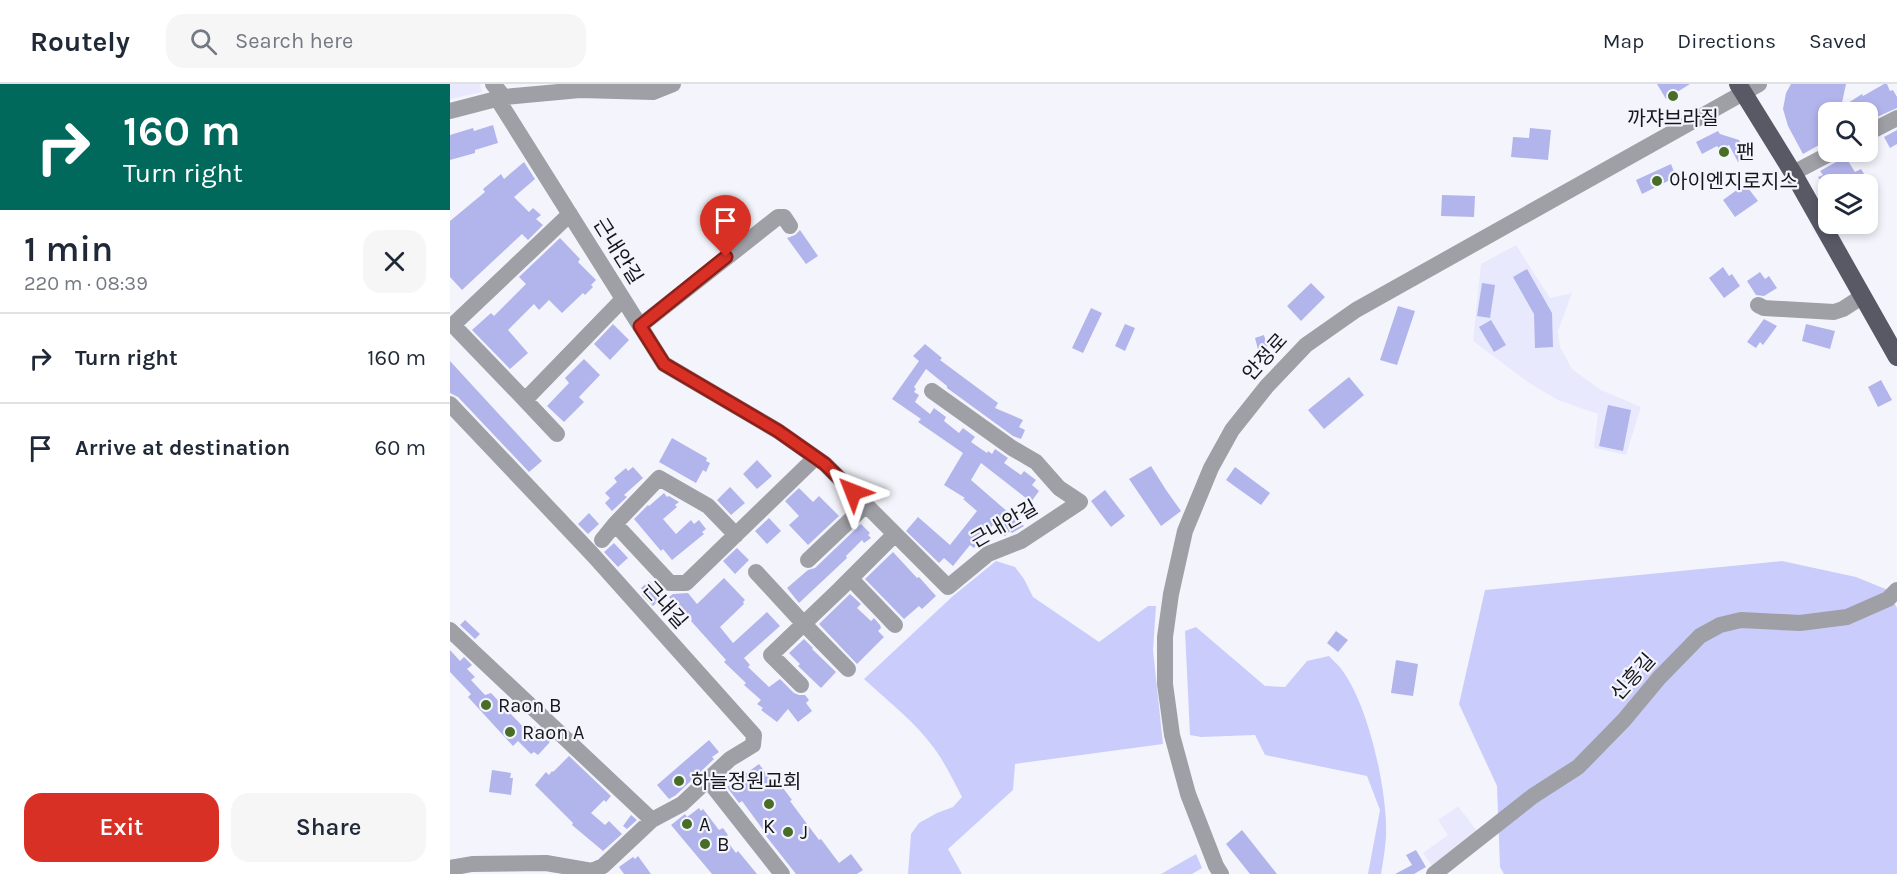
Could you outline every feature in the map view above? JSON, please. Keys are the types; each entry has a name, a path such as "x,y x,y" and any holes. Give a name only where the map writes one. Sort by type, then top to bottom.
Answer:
{"main road":[{"name":"안정로","path":"1746,87 1863,296 1892,338 1897,357"}],"street":[{"path":"450,111 497,90 653,92 673,84"},
{"name":"안정로","path":"1221,874 1188,794 1172,735 1165,684 1165,637 1171,594 1185,531 1211,468 1232,430 1267,386 1306,345 1356,310 1746,87"},
{"name":"근내안길","path":"497,90 570,214 664,364 778,431 825,464 948,587 988,554 1021,541 1080,502 1059,488 1036,462 1012,448 932,391"},
{"path":"1878,127 1897,117"},
{"path":"1793,173 1818,160"},
{"path":"557,434 453,325 570,214"},
{"path":"640,326 778,217 784,217 790,226"},
{"path":"1758,305 1764,308 1834,312 1863,296"},
{"path":"525,400 623,299"},
{"name":"근내길","path":"450,404 593,555 754,735 753,745 730,759 682,804 652,820 603,866 592,871 546,863 472,864 450,868"},
{"path":"615,524 670,583 686,582 815,458"},
{"path":"602,540 659,478 708,506 736,535"},
{"path":"808,560 866,505"},
{"path":"801,685 771,655 896,534"},
{"path":"756,572 848,669"},
{"path":"851,579 895,626"},
{"name":"신흥길","path":"1434,874 1533,796 1578,767 1700,636 1720,626 1741,620 1800,623 1847,617 1888,599 1897,590"},
{"path":"450,630 652,820"},
{"path":"708,780 782,874"}],"shaded area":[{"path":"450,84 480,84 482,92 450,99"},
{"path":"1516,245 1550,298 1572,293 1558,331 1560,347 1572,369 1601,390 1641,407 1626,455 1594,448 1598,414 1558,400 1529,383 1473,341 1481,264"},
{"path":"996,561 1015,567 1033,597 1099,642 1148,606 1156,606 1153,650 1163,744 1015,764 1013,790 948,849 962,874 908,874 911,834 919,823 953,807 962,797 927,738 864,679 953,596"},
{"path":"1782,561 1856,577 1888,590 1897,608 1897,874 1504,874 1500,867 1497,786 1459,704 1485,590"},
{"path":"1196,627 1265,686 1285,687 1307,661 1329,656 1341,668 1361,705 1380,774 1386,819 1381,874 1368,874 1380,810 1367,776 1265,755 1255,735 1201,737 1190,735 1185,631"},
{"path":"1458,806 1480,835 1434,869 1423,853 1448,835 1438,820"},
{"path":"1196,854 1202,868 1192,874 1161,874"}],"building":[{"path":"1657,84 1690,84 1666,99"},
{"path":"1791,84 1846,84 1842,102 1818,102 1818,146 1803,154 1788,126 1783,109 1786,93"},
{"path":"1887,84 1890,91 1893,90 1897,97 1897,108 1878,117 1878,102 1850,102 1862,94 1863,96"},
{"path":"493,125 498,143 450,160 450,135"},
{"path":"1530,128 1551,130 1548,160 1511,157 1513,137 1529,138"},
{"path":"1897,130 1897,144 1890,148 1884,137"},
{"path":"1718,131 1720,134 1739,140 1747,157 1738,162 1729,145 1720,150 1717,146 1702,154 1696,142"},
{"path":"524,162 535,179 514,197 529,212 533,208 541,215 536,219 543,225 528,240 522,234 462,290 450,277 450,221 485,192 483,189 501,174 504,179"},
{"path":"1836,162 1849,162 1855,172 1861,169 1864,174 1822,174 1820,171"},
{"path":"1671,164 1676,177 1642,194 1636,180"},
{"path":"1745,184 1758,201 1735,217 1723,200"},
{"path":"1442,195 1475,196 1474,217 1441,216"},
{"path":"800,230 818,256 806,264 787,238"},
{"path":"560,238 580,259 578,262 596,280 585,295 583,293 562,313 549,300 539,310 534,304 508,330 528,353 510,369 472,330 491,313 494,316 526,284 519,277"},
{"path":"1723,267 1729,276 1732,274 1740,286 1724,298 1709,278"},
{"path":"1527,269 1552,313 1553,347 1535,348 1534,314 1513,277"},
{"path":"1760,272 1765,279 1769,276 1777,288 1764,296 1756,295 1747,281"},
{"path":"1311,283 1325,297 1301,321 1287,306"},
{"path":"1482,283 1495,285 1490,318 1477,316"},
{"path":"1398,306 1415,311 1397,365 1380,360"},
{"path":"1091,308 1102,313 1083,353 1072,348"},
{"path":"1764,319 1777,326 1763,345 1760,342 1756,348 1747,342"},
{"path":"1491,320 1506,345 1494,352 1479,327"},
{"path":"613,324 629,340 610,360 594,344"},
{"path":"1125,324 1135,328 1125,351 1115,346"},
{"path":"1806,324 1835,331 1830,349 1802,341"},
{"path":"1264,335 1269,354 1260,357 1255,338"},
{"path":"925,344 942,358 940,360 998,403 995,408 1023,420 1019,427 1025,430 1021,439 1013,436 947,388 926,369 914,387 916,389 914,392 919,395 915,402 930,414 934,408 946,417 944,421 959,433 963,428 975,437 971,442 987,453 988,451 992,454 995,449 1008,458 1004,463 1021,475 1024,471 1036,480 1032,485 1039,491 1031,502 981,463 971,480 1024,526 1012,533 1010,531 1005,536 993,525 974,548 970,545 953,566 944,558 939,563 906,531 918,517 950,545 977,511 963,499 965,498 944,485 963,453 918,422 921,419 892,399 919,361 913,356"},
{"path":"584,359 600,375 579,397 584,402 564,422 547,406 569,383 565,378"},
{"path":"450,361 542,461 529,472 458,397 450,393"},
{"path":"1349,377 1364,395 1324,429 1308,410"},
{"path":"1881,380 1892,400 1878,407 1868,387"},
{"path":"1608,405 1631,410 1623,451 1599,446"},
{"path":"672,438 707,458 706,461 710,463 706,472 703,470 696,483 659,462"},
{"path":"757,460 772,476 757,489 743,474"},
{"path":"1151,466 1181,511 1161,526 1129,479"},
{"path":"633,467 643,478 624,495 627,497 612,511 605,503 610,498 605,493 617,482 614,478 626,468 628,471"},
{"path":"1235,467 1270,493 1261,505 1226,480"},
{"path":"730,487 745,503 731,515 717,500"},
{"path":"799,488 813,502 819,496 839,516 808,545 789,525 799,516 785,501"},
{"path":"1105,490 1125,516 1111,527 1091,501"},
{"path":"664,493 667,497 679,502 675,505 677,507 663,519 676,534 691,520 694,524 699,520 706,529 702,532 704,534 672,560 663,549 661,551 634,519"},
{"path":"589,513 599,524 588,534 578,524"},
{"path":"769,518 781,531 767,544 755,531"},
{"path":"861,524 870,533 868,535 871,538 864,543 862,540 846,556 847,558 799,603 787,588 808,570 815,568"},
{"path":"614,543 628,558 618,567 604,552"},
{"path":"737,548 749,560 735,574 723,561"},
{"path":"893,552 936,596 922,609 919,606 904,619 865,579"},
{"path":"724,578 745,600 744,604 720,627 733,643 767,612 780,626 744,658 750,665 748,667 769,687 780,679 794,693 805,695 809,700 806,703 812,711 798,722 788,709 777,722 761,710 763,708 757,704 761,700 744,685 746,683 724,662 726,660 691,621 692,619 669,597 673,594 688,593 697,604"},
{"path":"649,581 663,596 653,606 642,595 645,593 641,588"},
{"path":"850,594 861,604 857,608 871,621 874,618 880,625 881,628 878,631 884,637 857,664 819,624"},
{"path":"465,620 480,634 475,639 460,625"},
{"path":"1336,631 1348,640 1338,652 1327,643"},
{"path":"804,639 836,672 821,688 798,666 800,664 789,653"},
{"path":"450,650 460,661 464,657 472,665 467,669 475,677 471,680 485,695 491,693 528,732 534,726 550,742 538,755 534,752 531,754 518,741 513,746 468,697 471,694 450,672"},
{"path":"1396,660 1418,664 1413,696 1391,693"},
{"path":"709,740 719,752 676,795 669,799 657,785"},
{"path":"569,756 611,796 591,813 605,825 609,821 622,834 603,851 572,825 573,823 535,785 546,772 549,775"},
{"path":"759,764 776,787 780,784 819,840 821,839 839,863 851,854 863,870 857,874 796,874 742,801 739,803 727,787"},
{"path":"492,770 511,773 510,778 513,778 511,795 489,792"},
{"path":"699,808 701,811 703,809 719,830 723,828 728,835 722,839 727,841 736,853 738,851 757,874 712,874 671,825 685,814 687,817"},
{"path":"631,815 637,820 627,829 623,826"},
{"path":"1242,830 1277,874 1250,874 1226,844"},
{"path":"1416,850 1426,867 1414,874 1395,874 1412,865 1406,855"},
{"path":"638,856 651,874 624,874 619,867"}],"place":[{"name":"까쟈브라질","path":"1673,96"},
{"name":"팬","path":"1724,152"},
{"name":"아이엔지로지스","path":"1657,181"},
{"name":"Raon B","path":"486,705"},
{"name":"Raon A","path":"510,732"},
{"name":"하늘정원교회","path":"679,781"},
{"name":"K","path":"769,804"},
{"name":"A","path":"687,824"},
{"name":"J","path":"788,832"},
{"name":"B","path":"705,844"}],"route":[{"path":"726,257 640,326 664,364 778,431 825,464 853,492"}]}
